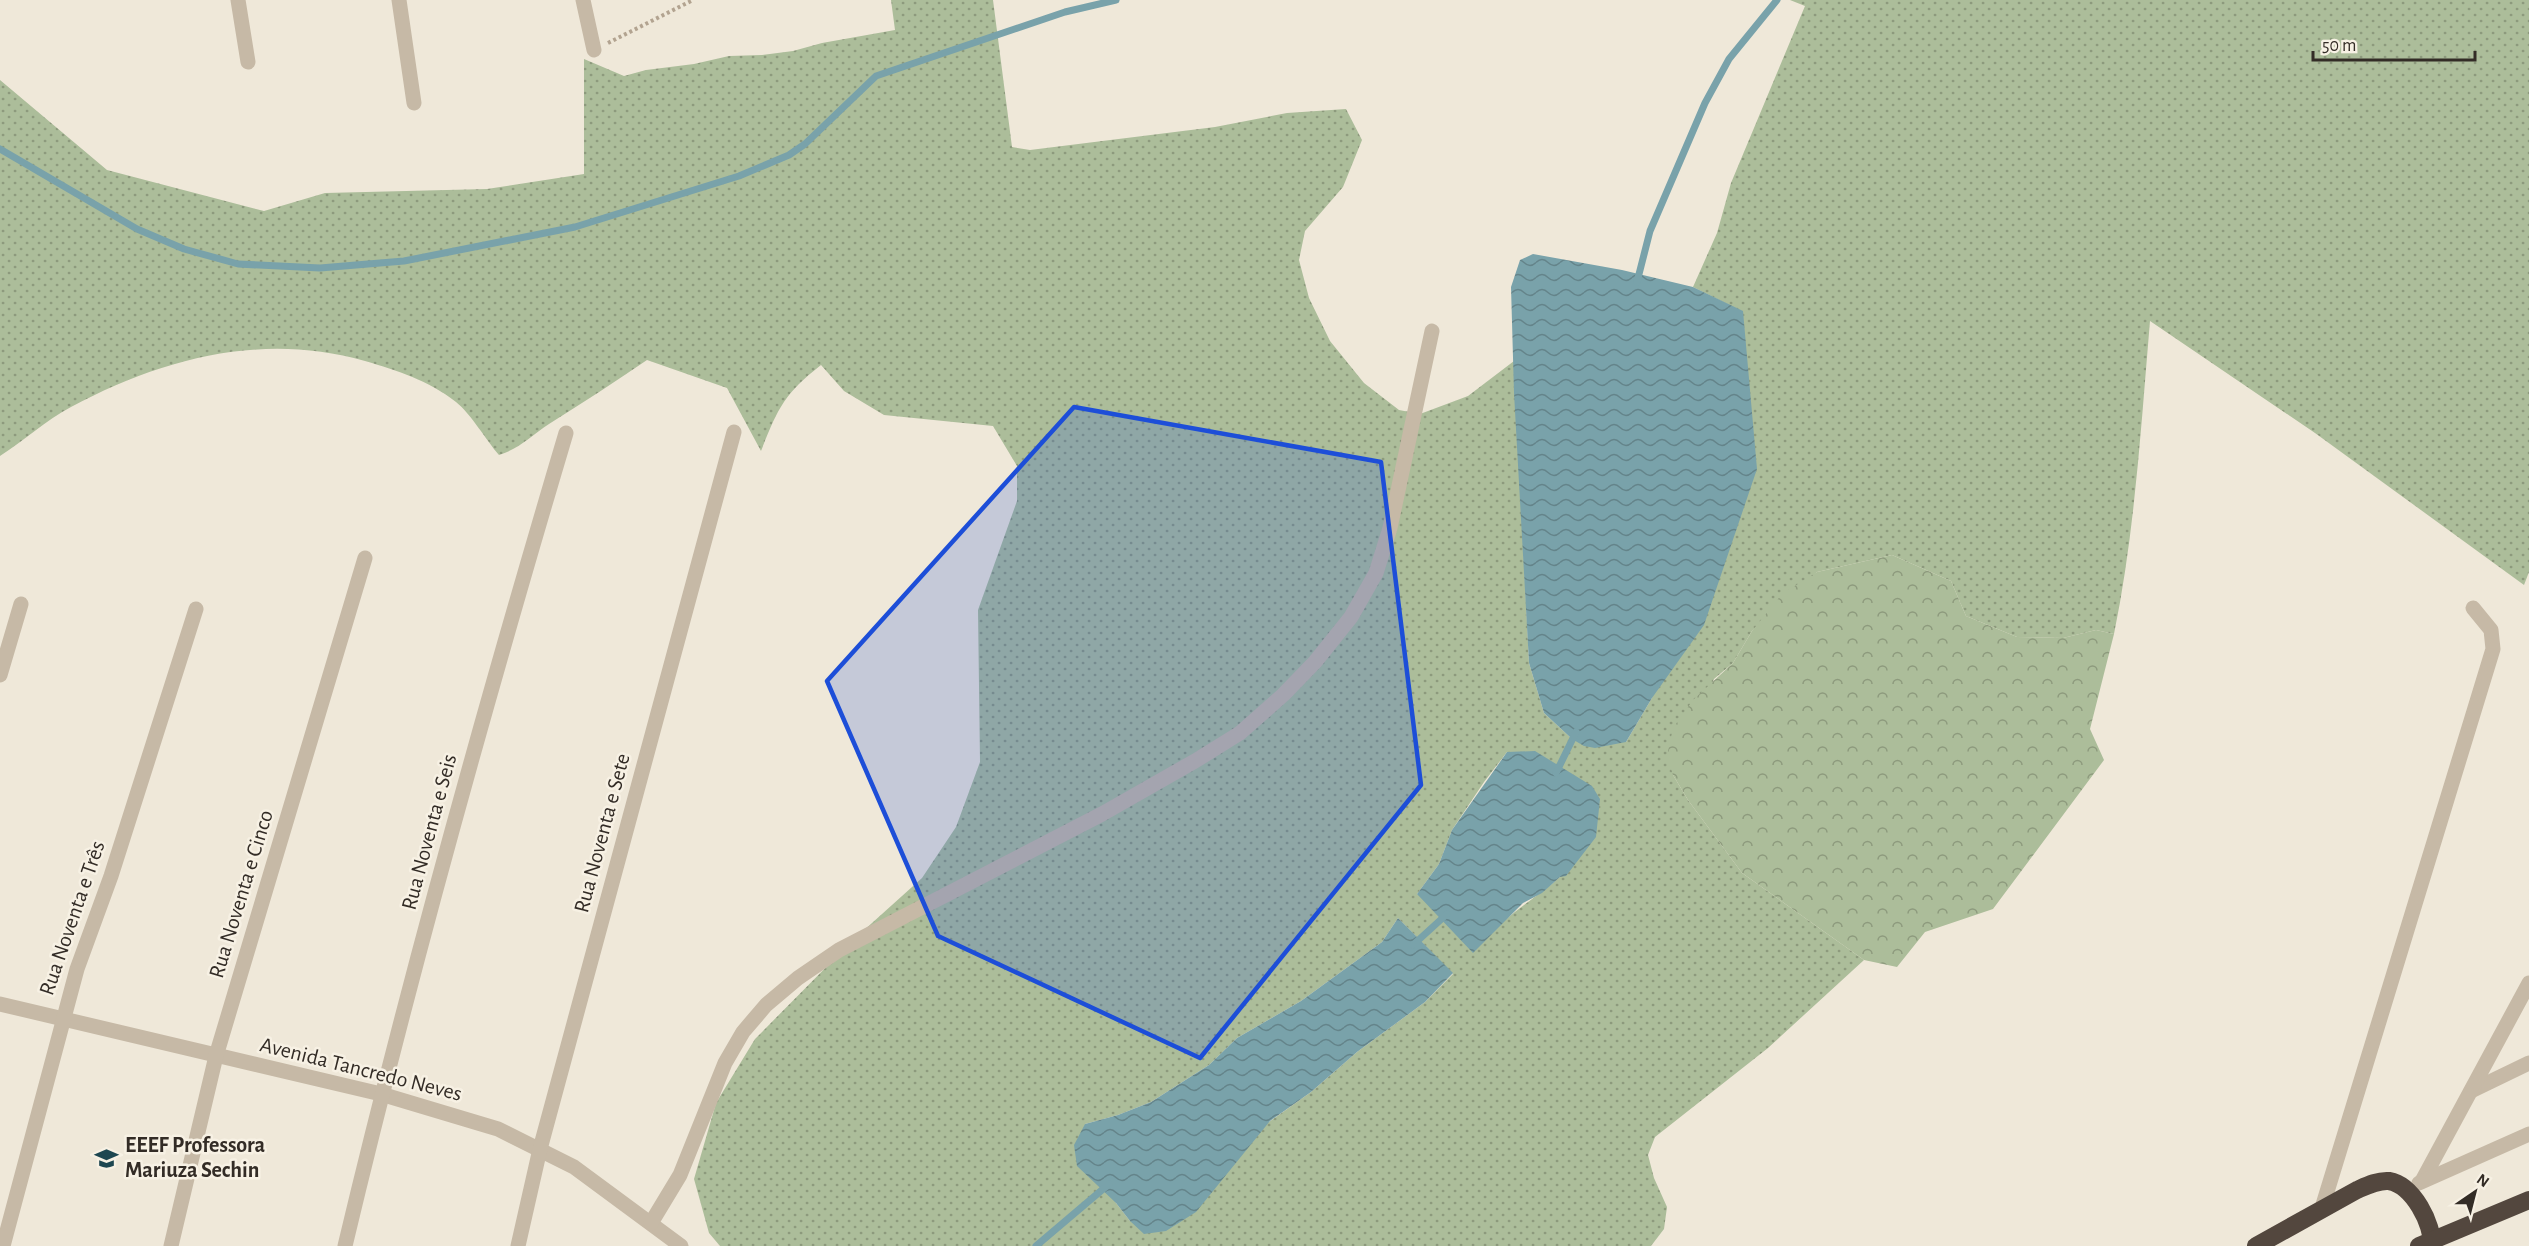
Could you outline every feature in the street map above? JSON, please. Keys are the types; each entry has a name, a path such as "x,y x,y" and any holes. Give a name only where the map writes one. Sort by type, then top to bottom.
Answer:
{"highway":[{"path":"2256,1246 2322,1208 2374,1183 2390,1181 2405,1189 2415,1200 2424,1213 2428,1244 2529,1200"}],"street":[{"path":"238,0 248,62"},
{"path":"399,0 414,103"},
{"path":"583,0 594,50"},
{"path":"651,1223 680,1175 725,1063 742,1032 766,1005 798,978 839,950 1121,804 1240,733 1283,696 1315,662 1351,617 1376,573 1390,528 1432,331"},
{"name":"Rua Noventa e Sete","path":"518,1246 540,1149 734,432"},
{"name":"Rua Noventa e Seis","path":"345,1246 381,1094 520,585 566,433"},
{"name":"Rua Noventa e Cinco","path":"171,1246 216,1056 365,558"},
{"path":"0,675 21,604"},
{"path":"2322,1208 2493,649 2492,630 2473,608"},
{"name":"Rua Noventa e Três","path":"3,1246 62,1019 86,939 111,876 196,609"},
{"path":"2422,1181 2529,983"},
{"name":"Avenida Tancredo Neves","path":"0,1004 381,1094 498,1129 574,1167 681,1246"},
{"path":"2471,1091 2529,1063"},
{"path":"2405,1189 2529,1134"}],"path":[{"path":"594,50 693,0"}],"highlighted area":[{"path":"1074,407 1381,462 1421,785 1200,1058 938,936 827,681"}],"green space":[{"path":"891,0 993,0 1012,147 1030,150 1215,127 1287,113 1346,109 1362,140 1343,187 1305,231 1299,260 1309,298 1330,341 1364,383 1399,410 1420,414 1468,396 1514,361 1529,663 1544,713 1572,739 1626,742 1652,698 1743,312 1693,287 1717,233 1731,183 1805,6 1790,0 2529,0 2529,572 2524,585 2315,433 2150,321 2132,517 2114,634 2096,630 2063,638 2017,637 1966,616 1951,581 1892,555 1817,572 1752,631 1733,663 1714,679 1673,775 1688,800 1742,873 1864,960 1768,1048 1655,1137 1648,1155 1654,1178 1667,1207 1664,1229 1651,1246 720,1246 709,1233 694,1179 716,1103 755,1039 852,941 922,878 956,827 980,762 978,610 1017,501 1017,466 993,426 884,415 844,391 821,365 790,394 772,424 761,451 727,388 647,360 519,445 499,455 456,402 412,377 365,361 327,353 289,349 251,350 177,363 141,375 62,412 0,456 0,80 107,170 264,211 325,193 487,189 584,174 584,59 624,76 729,56 793,51 822,43 895,30","holes":["1507,752 1560,877 1504,921 1417,894 1439,864 1452,830","1398,918 1453,974 1425,1002 1357,1052 1311,1092 1130,1221 1116,1203 1085,1124 1118,1115 1151,1102 1209,1065 1237,1038 1301,1001 1382,942"]},
{"path":"1892,555 1951,581 1966,616 2017,637 2063,638 2096,630 2114,634 2090,729 2104,760 1993,909 1925,932 1897,967 1864,960 1742,873 1688,800 1673,775 1667,756 1673,728 1693,700 1733,663 1752,631 1782,594 1817,572"}],"water":[{"path":"1533,254 1622,270 1693,287 1743,311 1757,469 1704,625 1652,698 1626,742 1595,748 1584,746 1572,739 1544,713 1529,663 1514,393 1511,287 1520,260"},
{"path":"1535,751 1592,786 1600,799 1596,837 1566,876 1560,877 1542,893 1523,903 1473,953 1417,894 1439,864 1452,830 1507,752"},
{"path":"1398,918 1453,973 1425,1002 1357,1052 1311,1092 1270,1121 1196,1212 1166,1231 1144,1234 1116,1203 1077,1166 1074,1145 1085,1124 1118,1115 1151,1102 1209,1065 1237,1038 1301,1001 1382,942"}],"waterway":[{"path":"0,149 137,229 184,249 238,264 320,268 404,261 575,227 739,176 789,155 805,144 876,76 1065,12 1116,0"},
{"path":"1637,282 1650,231 1705,103 1729,59 1777,0"},
{"path":"1556,773 1576,732"},
{"path":"1413,945 1447,914"},
{"path":"1036,1246 1109,1184"}],"place":[{"name":"EEEF Professora Mariuza Sechin","path":"107,1158"}]}
